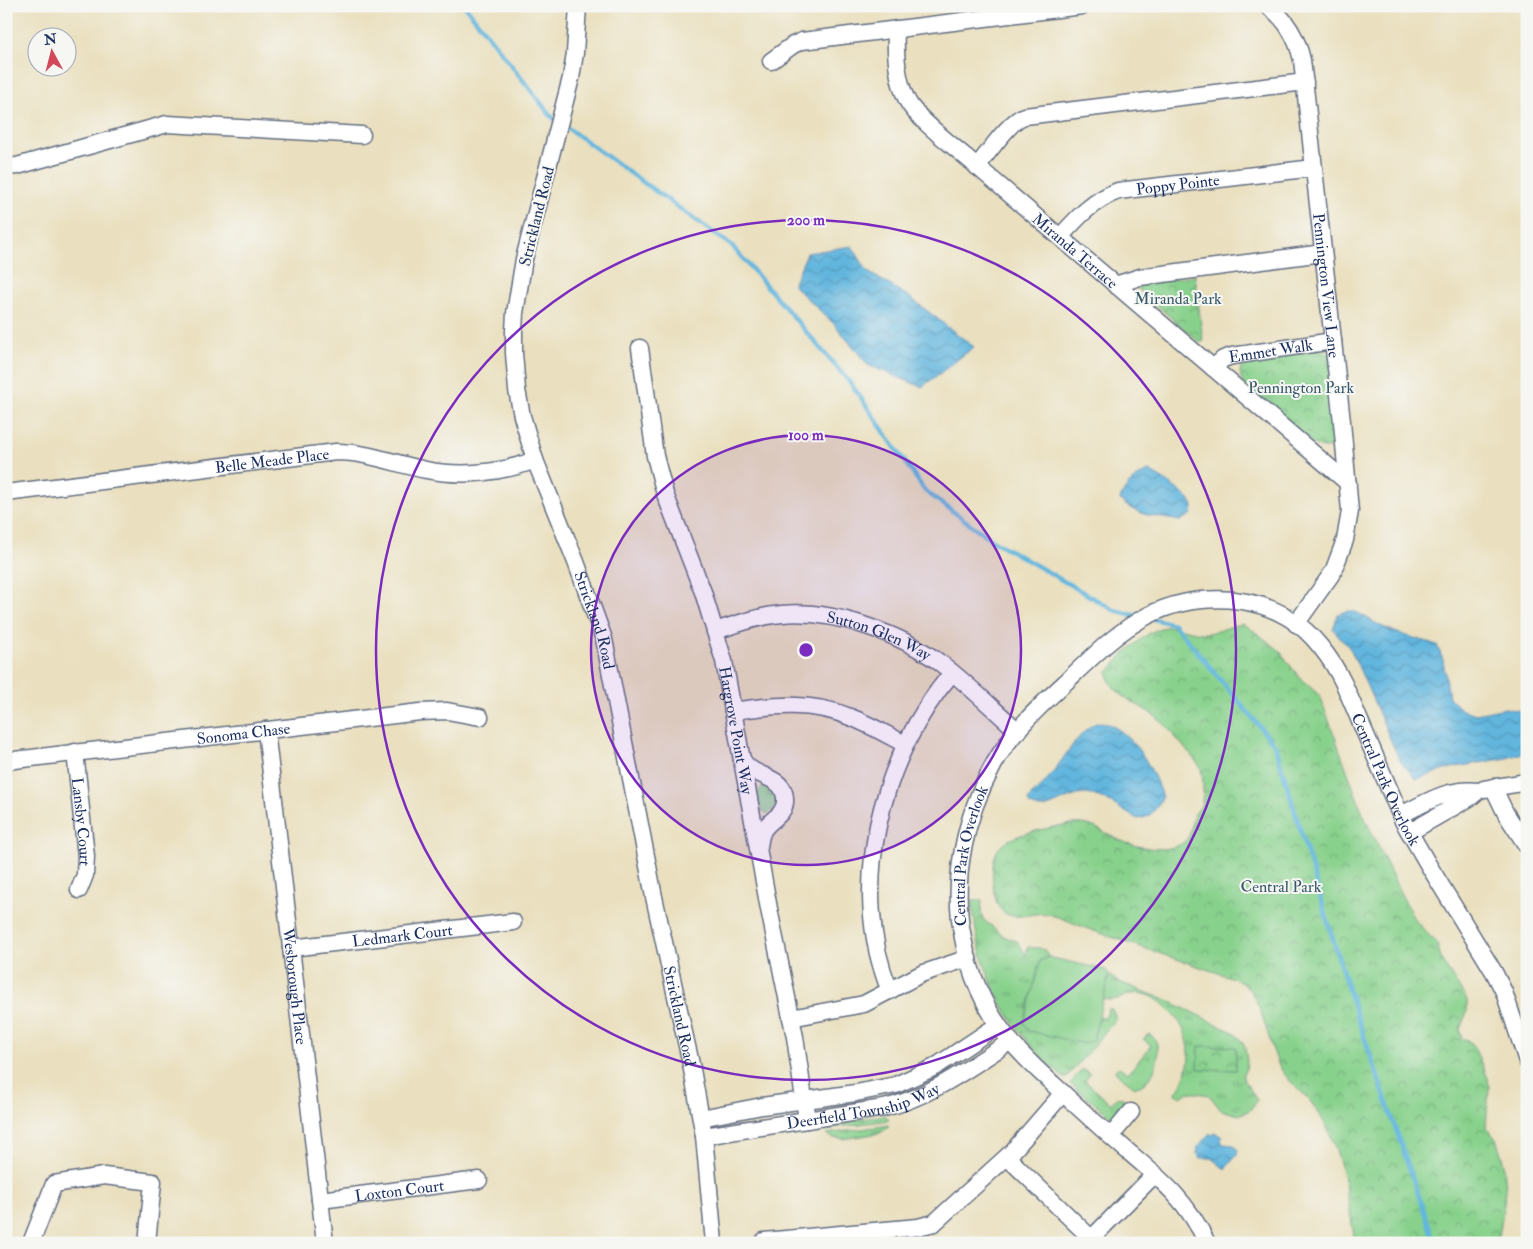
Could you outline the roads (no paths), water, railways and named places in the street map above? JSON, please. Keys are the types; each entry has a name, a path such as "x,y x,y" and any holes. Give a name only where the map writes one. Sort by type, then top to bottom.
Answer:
{"street":[{"name":"Strickland Road","path":"578,6 572,78 529,235 515,313 514,353 518,390 522,416 535,460 576,562 604,639 654,897 690,1056 704,1136 714,1243"},
{"path":"771,61 793,45 802,41 1082,6"},
{"name":"Pennington View Lane","path":"1268,6 1283,20 1297,44 1305,82 1350,511 1345,540 1333,572 1296,624"},
{"name":"Miranda Terrace","path":"896,29 898,70 908,102 919,115 1348,483"},
{"path":"977,166 1020,117 1305,82"},
{"path":"6,168 167,124 362,135"},
{"name":"Poppy Pointe","path":"1060,237 1091,205 1118,191 1314,168"},
{"path":"1115,284 1140,277 1323,254"},
{"name":"Emmet Walk","path":"1213,368 1223,359 1232,356 1333,341"},
{"name":"Hargrove Point Way","path":"640,348 655,457 667,500 703,592 724,661 791,1018 807,1120"},
{"name":"Belle Meade Place","path":"6,493 336,452 360,453 426,470 451,472 499,470 535,460"},
{"name":"Central Park Overlook","path":"1207,1243 1201,1229 1172,1189 1063,1093 1010,1041 998,1025 986,1003 968,958 961,930 959,901 960,864 964,841 971,813 1003,747 1046,701 1089,660 1140,620 1169,607 1199,600 1217,599 1241,602 1268,608 1291,619 1318,644 1338,672 1400,815 1494,972 1504,992 1527,1061"},
{"name":"Sutton Glen Way","path":"715,631 769,616 796,613 851,622 904,642 928,655 952,673 1018,731"},
{"path":"890,991 882,973 877,952 873,918 871,881 875,842 894,771 905,744 924,709 952,673"},
{"path":"733,712 776,705 825,708 851,717 905,744"},
{"name":"Sonoma Chase","path":"6,761 427,711 447,711 480,717"},
{"name":"Wesborough Place","path":"266,730 325,1243"},
{"name":"Lansby Court","path":"75,752 86,856 85,876 79,890"},
{"path":"742,757 746,766 751,770 778,782 785,799 785,804 780,813 769,823 762,834 759,852"},
{"path":"1400,815 1454,791 1485,789 1527,782"},
{"path":"1410,832 1485,789"},
{"path":"1485,789 1506,814 1527,846"},
{"name":"Ledmark Court","path":"291,948 513,922"},
{"path":"791,1018 864,1004 920,974 968,958"},
{"name":"Deerfield Township Way","path":"701,1118 762,1106 873,1091 896,1085 935,1067 998,1025"},
{"name":"Deerfield Township Way","path":"704,1136 884,1108 914,1099 949,1080 1010,1041"},
{"path":"764,1241 927,1225 938,1220 1007,1158 1063,1093"},
{"path":"762,1106 766,1126"},
{"path":"1111,1136 1132,1112"},
{"path":"1007,1158 1092,1241 1155,1174"},
{"path":"31,1243 54,1184 104,1176 153,1182 147,1243"},
{"name":"Loxton Court","path":"320,1200 479,1180"}],"water":[{"path":"852,246 868,272 908,296 974,347 922,387 868,365 834,324 793,285 807,253"},
{"path":"1149,471 1167,482 1191,502 1193,506 1192,514 1180,521 1156,517 1140,513 1120,500 1131,482"},
{"path":"1348,611 1362,615 1389,630 1437,645 1443,660 1449,697 1462,710 1476,714 1505,708 1521,711 1527,721 1527,748 1525,752 1507,758 1451,768 1416,779 1400,761 1351,650 1333,629 1338,614"},
{"path":"1101,722 1122,732 1132,741 1148,763 1162,798 1153,812 1146,817 1138,819 1101,798 1085,794 1073,796 1044,808 1030,805 1028,801 1030,797 1044,783 1078,739 1090,727"},
{"path":"1210,1133 1212,1135 1216,1133 1222,1137 1221,1141 1223,1144 1234,1145 1238,1150 1237,1155 1225,1169 1211,1158 1201,1158 1197,1154 1198,1147"}],"waterway":[{"path":"465,6 556,120"},
{"path":"562,124 732,246 852,385 925,491 992,540 1114,610 1138,616"},
{"path":"1153,619 1174,624 1275,745 1349,993 1435,1243"}],"park label":[{"name":"Miranda Park","path":"1178,298"},
{"name":"Pennington Park","path":"1301,387"},
{"name":"Central Park","path":"1281,886"}]}
